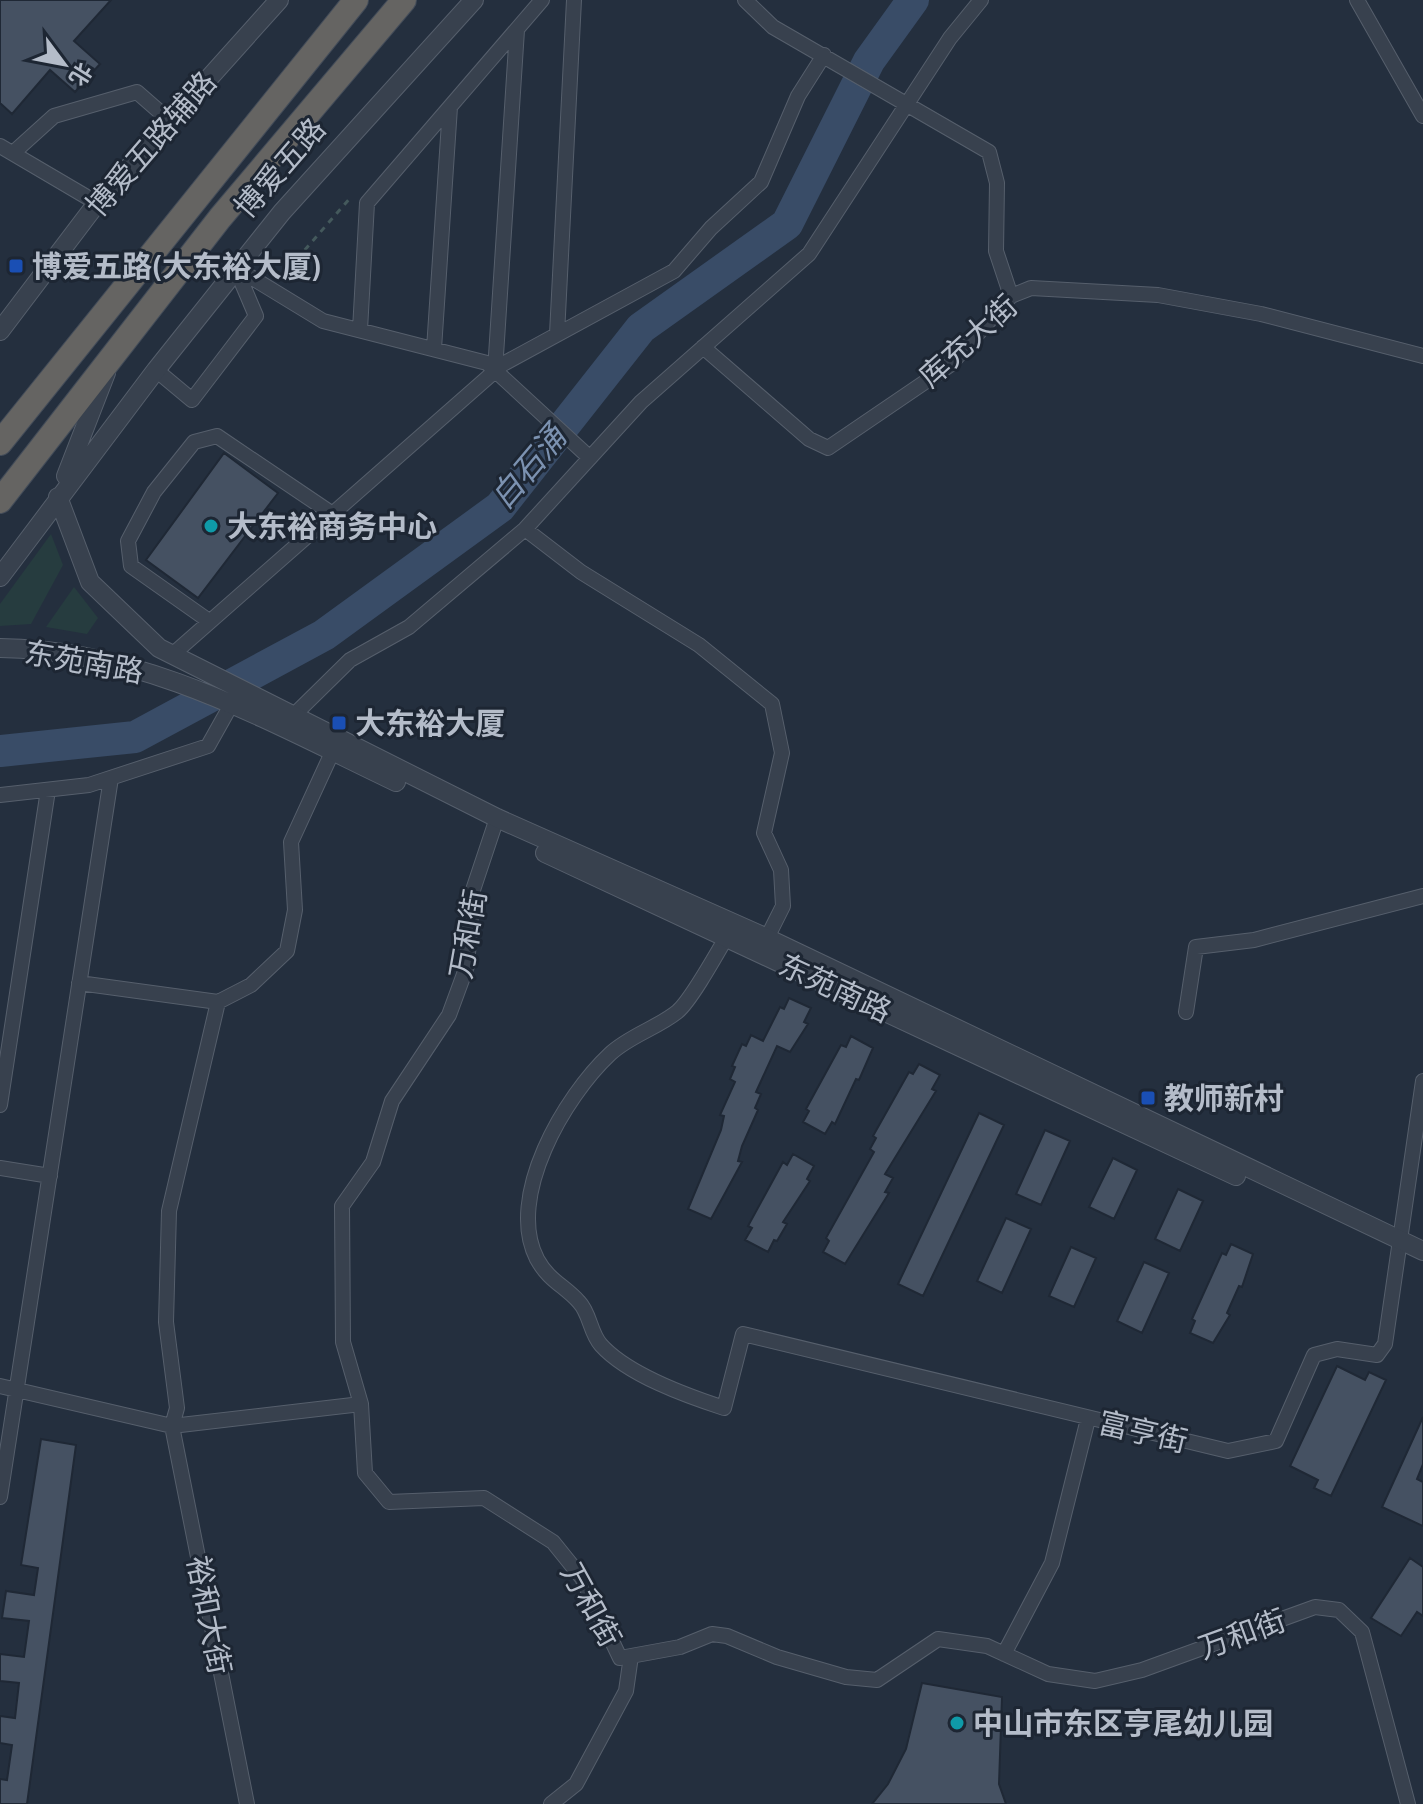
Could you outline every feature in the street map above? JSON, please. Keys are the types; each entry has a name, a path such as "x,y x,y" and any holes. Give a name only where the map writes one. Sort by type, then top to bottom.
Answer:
{"highway":[{"name":"博爱五路","path":"0,443 356,0"},
{"name":"博爱五路","path":"0,501 220,218 404,0"}],"street":[{"name":"博爱五路辅路","path":"0,331 97,203 279,0"},
{"name":"博爱五路","path":"0,577 156,370 282,212 474,0"},
{"path":"360,330 367,203 542,0"},
{"path":"557,334 574,0"},
{"path":"745,0 773,27 989,152 997,183 996,251 1011,296"},
{"path":"292,717 350,660 409,627 525,529 641,402 809,254 950,38 981,0"},
{"path":"1357,0 1423,116"},
{"path":"495,371 517,29"},
{"path":"180,659 209,621 495,371 674,271 711,228 761,182 798,96 828,57"},
{"path":"97,203 6,149 54,116 137,92 169,120"},
{"path":"434,349 450,107"},
{"path":"236,268 323,321 487,363 590,458"},
{"path":"156,370 192,400 256,316 236,268"},
{"name":"库充大街","path":"703,347 809,439 828,448 950,365 1011,296 1031,288 1158,295 1261,314 1423,356"},
{"path":"58,497 114,351"},
{"path":"209,621 131,566 128,541 154,492 194,442 217,436 331,513"},
{"name":"东苑南路","path":"58,497 90,582 159,648 292,717 335,746"},
{"path":"525,529 581,572 699,645 772,704 782,753 764,833 781,870 783,906 767,938"},
{"name":"东苑南路","path":"0,648 94,657 168,678 335,746 730,930 1423,1264"},
{"path":"0,795 89,785 208,746 238,709"},
{"path":"79,983 218,1002 251,985 287,951 295,910 291,842 335,746"},
{"path":"0,1497 111,778"},
{"path":"0,1105 48,790"},
{"name":"万和街","path":"496,823 473,890 467,966 449,1015 392,1101 373,1162 342,1206 343,1342 361,1404 365,1473 389,1502 484,1498 553,1542 582,1578 620,1658 680,1647 712,1634 727,1636 777,1657 846,1677 877,1680 938,1639 987,1646 1048,1674 1095,1681 1142,1670 1315,1607 1339,1610 1362,1632 1408,1804"},
{"path":"1186,1012 1196,947 1254,940 1423,896"},
{"name":"东苑南路","path":"730,930 767,938 1423,1251"},
{"name":"富亨街","path":"730,930 679,1011 612,1052 575,1094 536,1167 527,1227 537,1259 555,1285 580,1302 599,1343 621,1361 688,1397 724,1408 743,1334 1228,1451 1276,1441 1314,1355 1337,1349 1377,1355 1385,1344 1400,1241"},
{"name":"裕和大街","path":"218,1002 169,1211 166,1322 177,1408 172,1426 244,1800"},
{"path":"1400,1241 1419,1134 1423,1081"},
{"path":"0,1168 50,1176"},
{"path":"0,1386 172,1426 361,1404"},
{"path":"1004,1654 1052,1563 1088,1419"},
{"path":"551,1804 576,1784 626,1691 631,1656"}],"green space":[{"path":"51,534 63,565 31,624 0,626 0,604"},
{"path":"74,587 98,618 87,634 46,627"}],"building":[{"path":"0,0 111,0 74,41 100,64 75,92 50,70 12,114 0,103"},
{"name":"大东裕商务中心","path":"224,453 278,493 198,598 146,560"},
{"path":"789,998 811,1008 804,1022 808,1024 790,1052 777,1046 756,1092 761,1094 755,1108 758,1110 742,1146 738,1161 742,1162 711,1219 688,1209 721,1130 724,1116 720,1115 735,1082 730,1079 735,1067 732,1066 742,1044 746,1046 751,1035 763,1041 780,1007 784,1009"},
{"path":"851,1036 873,1048 835,1124 832,1122 825,1134 803,1122 809,1111 806,1109 841,1045 846,1047"},
{"path":"919,1064 940,1075 932,1089 936,1091 885,1174 893,1178 885,1192 889,1193 845,1264 823,1252 829,1241 826,1238 874,1152 870,1149 876,1138 873,1136 909,1072 913,1074"},
{"path":"979,1113 1004,1125 923,1296 898,1284"},
{"path":"1045,1130 1070,1141 1041,1205 1016,1194"},
{"path":"793,1154 814,1166 807,1179 810,1181 783,1222 787,1224 768,1252 745,1240 752,1228 748,1226 783,1162 787,1165"},
{"path":"1113,1158 1137,1170 1114,1219 1089,1207"},
{"path":"1178,1189 1203,1201 1180,1251 1155,1239"},
{"path":"1006,1218 1031,1229 1002,1293 977,1281"},
{"path":"1231,1244 1253,1254 1242,1287 1239,1286 1227,1313 1230,1315 1213,1343 1190,1333 1195,1321 1192,1319 1222,1253 1226,1255"},
{"path":"1071,1247 1096,1258 1074,1307 1049,1296"},
{"path":"1144,1262 1169,1273 1142,1333 1117,1321"},
{"path":"1337,1366 1365,1380 1369,1372 1386,1380 1331,1496 1314,1488 1318,1480 1290,1466"},
{"path":"1423,1417 1423,1464 1417,1479 1423,1482 1423,1526 1382,1507"},
{"path":"41,1439 76,1445 27,1804 0,1804 0,1779 7,1780 12,1745 0,1743 0,1716 15,1718 19,1683 0,1681 0,1654 24,1657 29,1621 2,1618 6,1591 34,1595 38,1568 21,1565"},
{"path":"1410,1558 1423,1567 1423,1616 1417,1612 1401,1636 1371,1618"},
{"name":"中山市东区亨尾幼儿园","path":"922,1683 1002,1697 999,1784 1006,1804 872,1804 888,1784 906,1749"}],"waterway":[{"name":"白石涌","path":"0,751 135,737 324,635 500,507 641,328 787,224 869,61 913,0"}],"place":[{"name":"博爱五路(大东裕大厦)","path":"16,266"},
{"name":"大东裕商务中心","path":"211,526"},
{"name":"大东裕大厦","path":"339,723"},
{"name":"教师新村","path":"1148,1098"},
{"name":"中山市东区亨尾幼儿园","path":"957,1723"}]}
